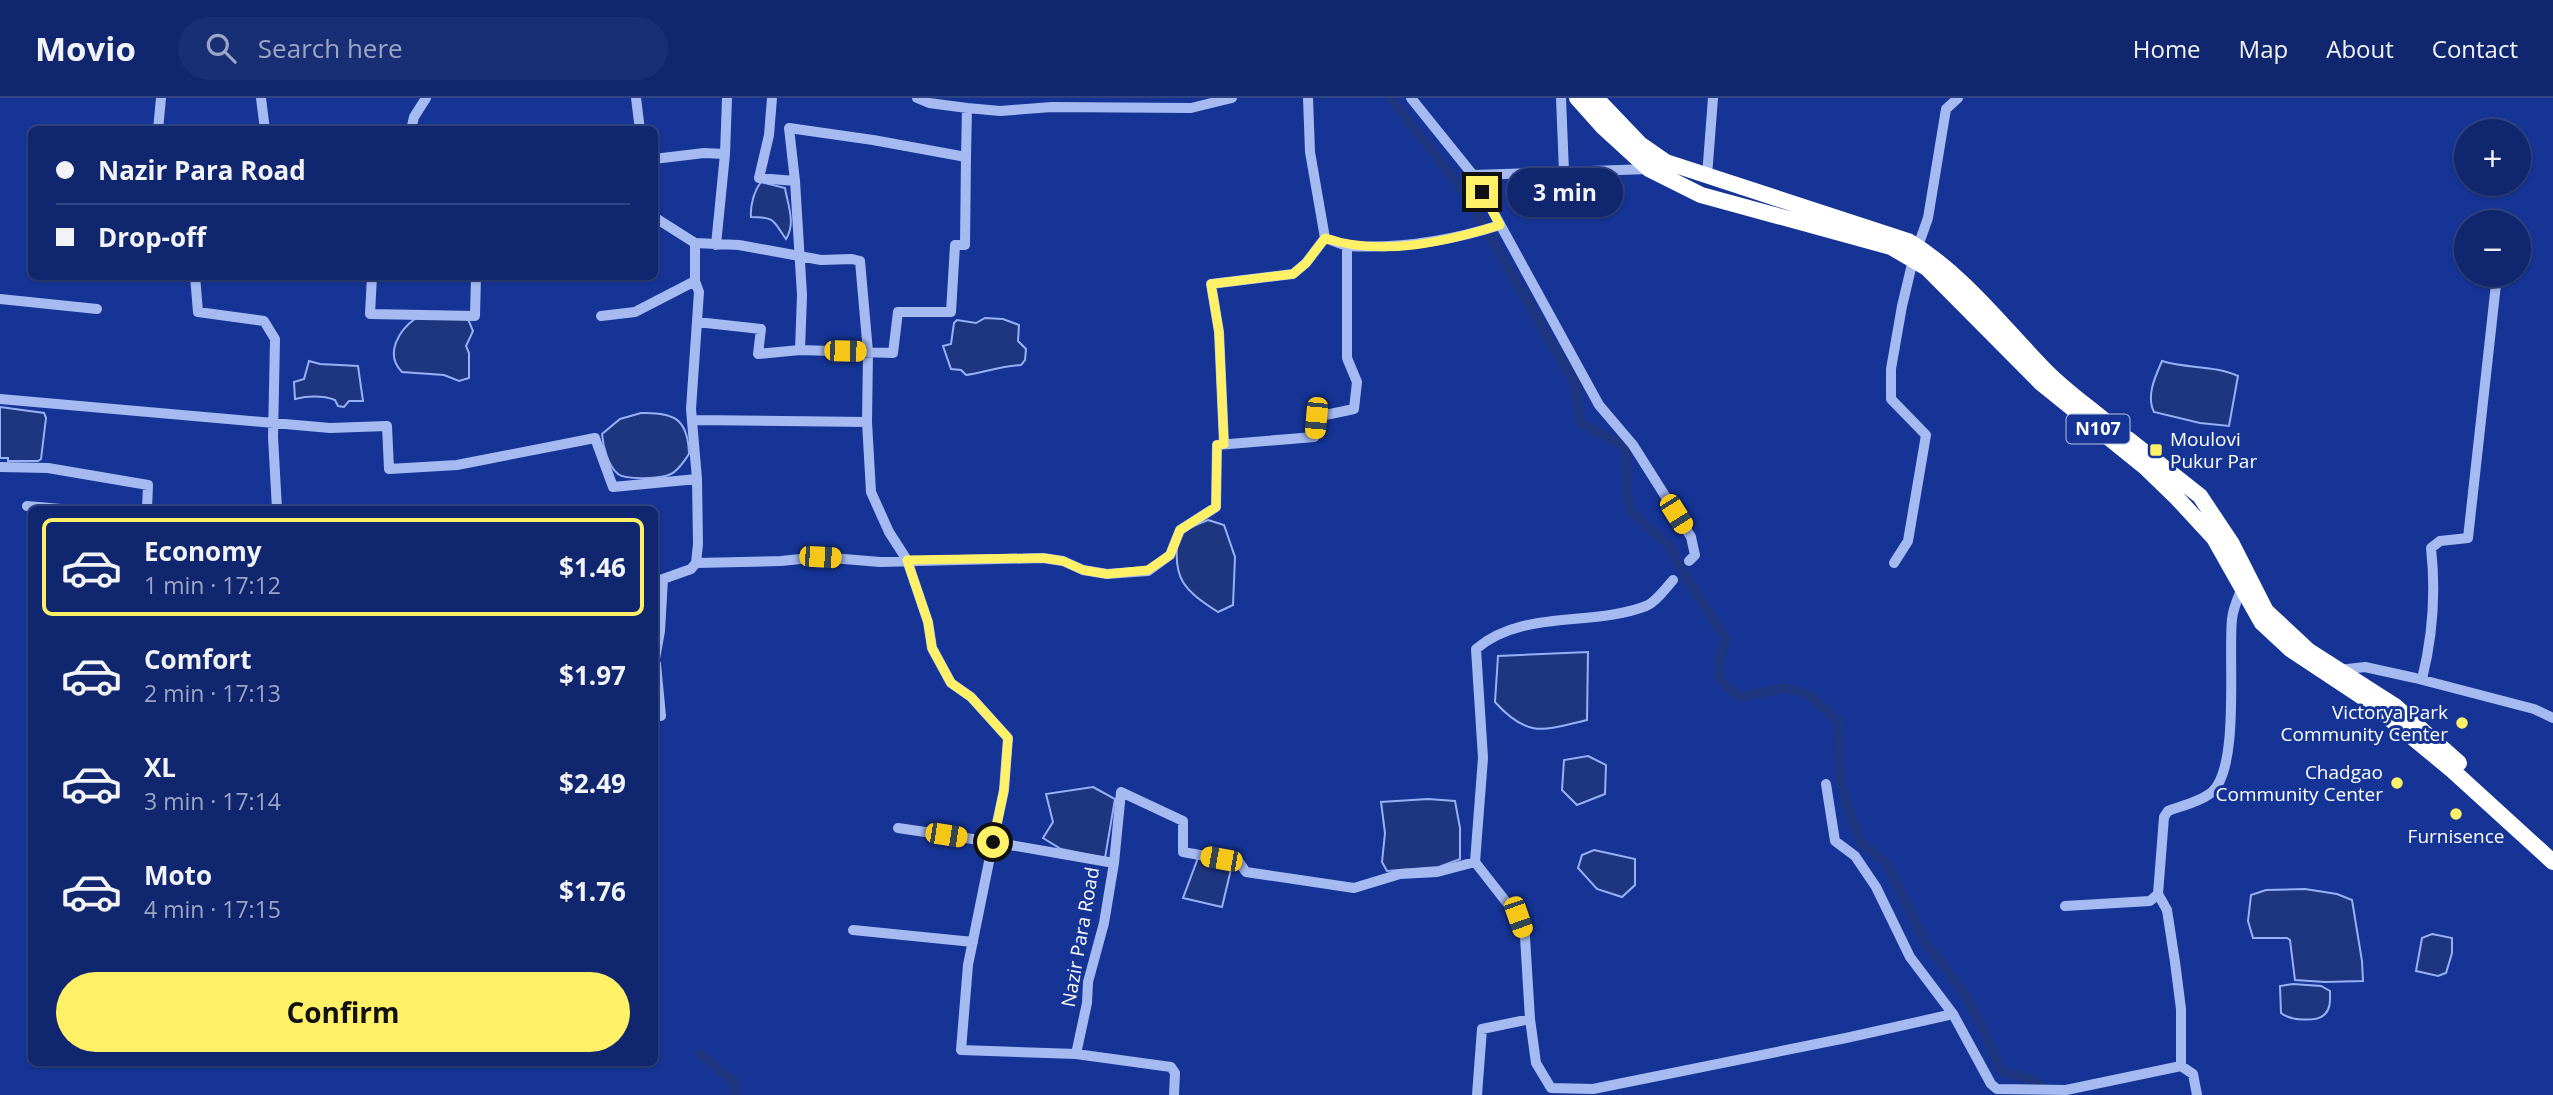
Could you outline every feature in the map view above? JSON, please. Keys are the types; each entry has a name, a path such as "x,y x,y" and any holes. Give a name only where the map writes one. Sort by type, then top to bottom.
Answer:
{"highway":[{"name":"N107","path":"1577,98 1602,126 1649,169 1701,195 1891,247 1931,255 1983,303 2047,372 2200,496 2232,544 2266,611 2309,651 2395,706 2553,848"},
{"name":"N107","path":"1597,98 1640,144 1666,162 1908,241 1927,268 2041,383 2145,467 2214,538 2262,624 2290,649 2378,709 2452,770 2553,862"}],"street":[{"path":"158,126 161,98"},
{"path":"261,98 264,126"},
{"path":"412,126 414,117 426,98"},
{"path":"636,98 640,126"},
{"path":"716,245 725,154 727,98"},
{"path":"772,98 769,135 760,178 795,181"},
{"path":"917,98 929,103 1000,111 1061,102 1191,108 1233,98"},
{"path":"1224,444 1219,332 1211,284 1293,274 1306,263 1325,238 1310,152 1308,98"},
{"path":"1411,98 1473,175 1599,405 1633,445 1691,537 1695,555 1689,561"},
{"path":"1561,98 1564,172"},
{"path":"1707,176 1713,98"},
{"path":"1894,563 1908,541 1926,435 1891,399 1889,388 1900,319 1915,253 1928,218 1946,109 1958,98"},
{"path":"697,322 761,329 758,354 800,350 893,353 898,312 951,312 955,245 965,245 967,108"},
{"path":"800,350 802,295 789,128 966,157"},
{"path":"658,159 704,153 725,154"},
{"path":"1473,175 1649,169"},
{"path":"658,220 695,243 739,246 821,260 860,261 868,352 867,422 871,492 888,532 907,560 928,622 932,648 951,683 971,697 1008,738 1004,790 973,942 961,1050 1076,1054 1171,1067 1175,1073 1174,1095"},
{"path":"1325,238 1347,246 1383,248 1454,239 1500,225"},
{"path":"658,600 659,579 691,569 696,564 697,479 691,409 699,292 695,281 695,243"},
{"path":"696,564 820,557 880,562 1043,558 1107,574 1148,570 1170,555 1180,530 1216,507 1217,445 1314,437 1316,418 1354,409 1357,382 1347,358 1347,246"},
{"path":"195,280 198,312 264,321 275,339 277,506"},
{"path":"372,280 370,314 475,316 476,280"},
{"path":"601,316 635,312 695,281"},
{"path":"2421,679 2430,647 2434,606 2431,548 2440,541 2468,537 2496,287"},
{"path":"0,299 97,309"},
{"path":"0,399 330,428 387,426 389,469 457,465 595,438 613,487 697,479"},
{"path":"693,420 867,422"},
{"path":"0,467 48,468 148,485 147,506"},
{"path":"1673,580 1649,606 1602,616 1523,626 1483,642 1476,649 1483,758 1475,862 1518,917 1525,937 1530,1019 1536,1063 1551,1088 1593,1089 1953,1014"},
{"path":"2181,1066 2181,1009 2175,962 2167,910 2158,894 2164,817 2168,811 2211,794 2221,780 2229,726 2232,619 2242,588"},
{"path":"2323,672 2365,667 2534,709 2553,718"},
{"path":"658,690 661,716 658,716"},
{"path":"1826,784 1835,841 1855,856 1876,887 1910,957 1953,1014 1991,1084 1997,1089 2014,1093 2056,1090 2181,1066 2193,1074 2197,1095"},
{"path":"1114,863 1121,792 1184,821 1183,852 1239,862 1246,872 1354,888 1401,874 1437,872 1475,862"},
{"name":"Nazir Para Road","path":"898,828 1114,863 1104,923 1087,982 1087,1003 1076,1054"},
{"path":"2065,906 2150,901 2158,894"},
{"path":"853,930 973,942"},
{"path":"1477,1095 1482,1030 1530,1019"}],"water":[{"path":"761,182 785,188 791,221 786,239 770,219 751,217 753,199"},
{"path":"416,318 468,319 473,331 466,346 469,353 469,378 459,381 444,375 402,372 394,358 394,350 399,336"},
{"path":"985,318 1003,319 1019,325 1018,341 1026,349 1025,360 1021,365 966,375 961,370 951,369 943,346 951,344 954,323 957,320 976,323"},
{"path":"309,361 358,366 363,401 349,401 344,407 325,397 295,399 294,382 304,379"},
{"path":"2162,361 2220,370 2238,376 2229,426 2200,423 2154,412 2151,393"},
{"path":"0,407 44,413 46,418 41,459 8,461 8,458 0,458"},
{"path":"641,413 670,416 682,425 686,432 689,454 671,474 652,478 622,476 614,470 609,461 602,434 620,419"},
{"path":"1208,520 1224,525 1235,557 1233,605 1218,612 1189,590 1179,573 1177,563 1178,537 1191,527"},
{"path":"1588,652 1587,720 1538,729 1517,722 1495,702 1498,656"},
{"path":"1588,756 1606,765 1605,794 1577,805 1562,790 1564,760"},
{"path":"1093,787 1115,799 1105,858 1061,849 1043,838 1053,822 1046,794"},
{"path":"1428,799 1455,801 1460,828 1460,859 1439,867 1387,871 1382,862 1385,833 1381,802"},
{"path":"1594,850 1635,859 1635,885 1622,897 1597,889 1578,868 1582,855"},
{"path":"1198,858 1232,865 1222,907 1183,898"},
{"path":"2305,889 2337,894 2352,900 2363,981 2295,980 2290,940 2253,938 2248,921 2251,895 2266,890"},
{"path":"2432,934 2452,938 2452,953 2446,973 2438,976 2416,971 2422,938"},
{"path":"2280,986 2321,986 2330,991 2327,1012 2316,1019 2303,1020 2281,1013"}],"waterway":[{"path":"1390,98 1465,193 1576,386 1580,423 1626,447 1627,495 1631,512 1669,546 1725,638 1719,664 1720,680 1739,697 1786,688 1809,695 1838,721 1840,779 1861,843 1887,864 1926,944 1963,991 1986,1035 2000,1070 2032,1080 2048,1091"},
{"path":"700,1054 735,1083 735,1095"}],"place":[{"name":"Moulovi Pukur Par","path":"2156,450"},
{"name":"Victorya Park Community Center","path":"2462,723"},
{"name":"Chadgao Community Center","path":"2397,783"},
{"name":"Furnisence","path":"2456,814"}],"route":[{"path":"993,842 1004,790 1008,738 971,697 951,683 932,648 928,622 907,560 1043,558 1107,574 1148,570 1170,555 1180,530 1216,507 1217,445 1224,444 1219,332 1211,284 1293,274 1306,263 1325,238 1347,246 1383,248 1454,239 1500,225 1482,192"}]}
